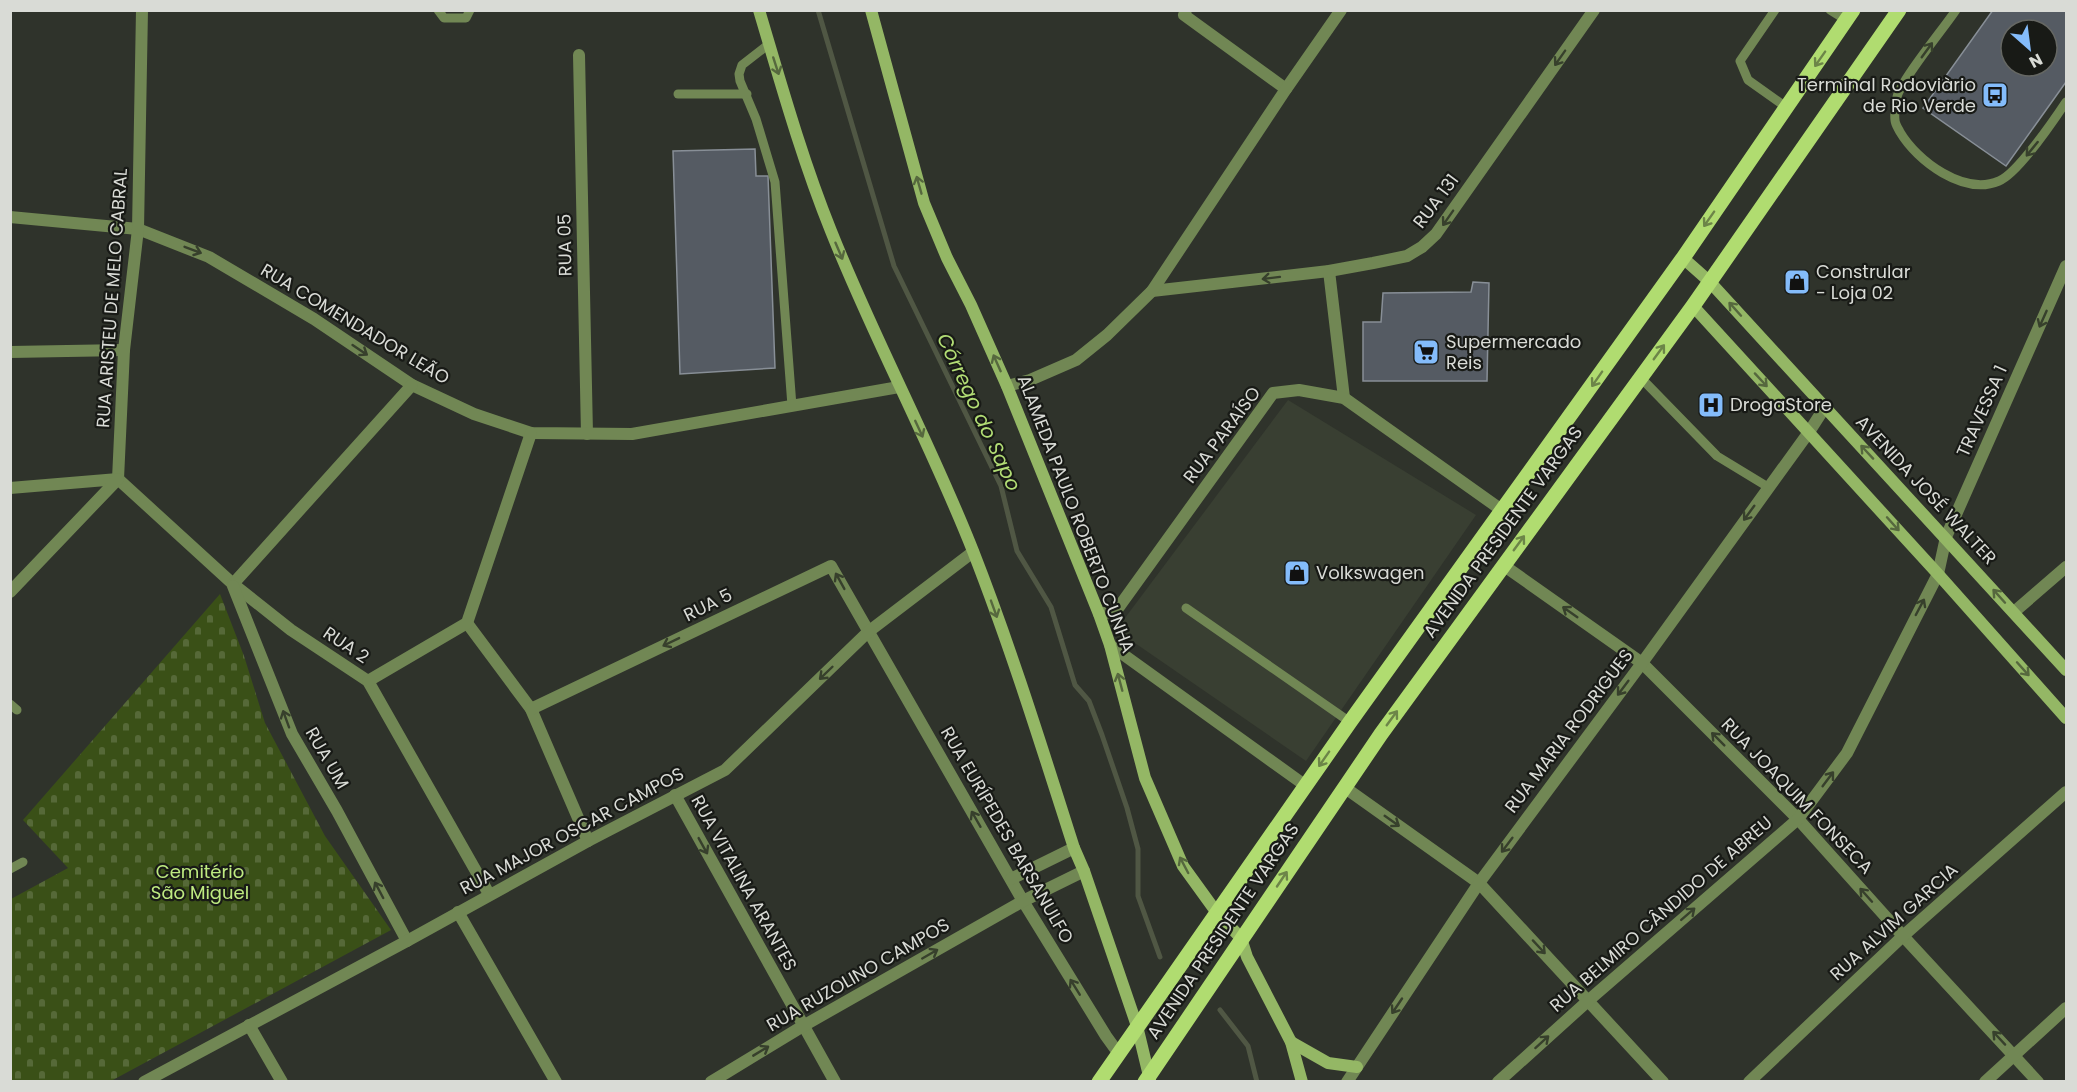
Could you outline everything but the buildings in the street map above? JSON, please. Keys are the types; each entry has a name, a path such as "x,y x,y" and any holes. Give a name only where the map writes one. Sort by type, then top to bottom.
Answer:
{"main road":[{"name":"AVENIDA PRESIDENTE VARGAS","path":"1148,1080 1344,787 1693,306 1899,10"},
{"name":"AVENIDA PRESIDENTE VARGAS","path":"1099,1082 1350,723 1683,258 1850,15"}],"street":[{"name":"RUA ARISTEU DE MELO CABRAL","path":"118,479 124,350 138,230 142,10"},
{"path":"759,10 830,230 974,552 1137,1026 1148,1080"},
{"name":"ALAMEDA PAULO ROBERTO CUNHA","path":"871,10 924,203 1007,386 1099,614 1110,645 1145,778 1184,866 1217,914 1241,939 1247,957 1291,1042 1302,1082"},
{"path":"1007,386 1030,380 1076,360 1107,335 1152,291 1341,10"},
{"name":"RUA 131","path":"1152,291 1329,271 1407,256 1422,247 1436,234 1594,10"},
{"path":"1185,13 1286,89"},
{"name":"RUA 05","path":"579,55 587,434"},
{"name":"RUA COMENDADOR LEÃO","path":"10,218 138,230 209,257 314,319 412,385 474,414 531,433 632,434 899,387"},
{"name":"AVENIDA JOSÉ WALTER","path":"1683,258 1710,282 2067,670"},
{"path":"1329,271 1344,398"},
{"name":"TRAVESSA 1","path":"1938,574 1946,537 2065,275"},
{"path":"1693,306 2067,718"},
{"path":"10,352 124,350"},
{"path":"233,584 412,385"},
{"name":"RUA PARAÍSO","path":"1099,614 1116,611 1273,393 1299,390 1344,398 1503,511"},
{"name":"RUA MARIA RODRIGUES","path":"1347,1082 1479,883 1642,663 1825,407"},
{"path":"368,681 467,623 531,433"},
{"path":"10,488 118,479"},
{"path":"10,592 118,479"},
{"name":"RUA 2","path":"118,479 233,584 291,630 368,681 489,894"},
{"name":"RUA MAJOR OSCAR CAMPOS","path":"144,1082 407,941 489,894 725,770 868,632 974,552"},
{"name":"RUA JOAQUIM FONSECA","path":"1503,565 1642,663 1798,819 2038,1082"},
{"name":"RUA 5","path":"531,709 831,566 868,632"},
{"path":"2014,612 2067,567"},
{"name":"RUA BELMIRO CÂNDIDO DE ABREU","path":"1498,1082 1798,819 1847,753 1938,574"},
{"name":"RUA UM","path":"233,584 292,734 337,811 407,941"},
{"path":"467,623 531,709 588,841"},
{"name":"RUA EURÍPEDES BARSANULFO","path":"868,632 1023,901 1119,1054"},
{"path":"1110,645 1306,786"},
{"path":"1344,787 1479,883 1663,1082"},
{"name":"RUA ALVIM GARCIA","path":"1749,1082 1903,936 2067,792"},
{"name":"RUA VITALINA ARANTES","path":"675,795 835,1082"},
{"path":"1011,879 1074,848"},
{"name":"RUA RUZOLINO CAMPOS","path":"711,1082 803,1026 1023,901 1084,870"},
{"path":"458,912 556,1082"},
{"path":"1985,1082 2067,1008"},
{"path":"249,1024 282,1082"},
{"path":"1291,1042 1328,1063 1357,1067"}],"lane":[{"path":"438,10 444,18 466,18 470,10"},
{"path":"1775,10 1740,61 1748,80 1786,107"},
{"path":"1830,10 1850,15"},
{"path":"1956,10 1897,94 1894,121 1905,141 1920,157 1942,173 1971,184 1986,185 2001,181 2020,163 2067,102"},
{"path":"769,44 742,65 739,74 775,182 792,406"},
{"path":"678,94 747,94"},
{"path":"1641,378 1717,456 1768,487"},
{"path":"1186,608 1350,723"},
{"path":"10,869 23,862"}],"shaded area":[{"name":"Volkswagen","path":"1288,400 1476,515 1306,761 1116,630"}],"green space":[{"name":"Cemitério São Miguel","path":"220,594 244,656 265,723 325,836 391,930 111,1081 11,1081 11,899 68,868 23,820"}],"waterway":[{"name":"Córrego do Sapo","path":"818,10 894,266 1001,486 1017,551 1051,607 1075,685 1089,701 1102,735 1127,808 1138,849 1138,896 1160,957"},
{"name":"Córrego do Sapo","path":"1220,1010 1248,1046 1257,1082"}],"place":[{"name":"Terminal Rodoviàrio de Rio Verde","path":"1995,95"},
{"name":"Constrular - Loja 02","path":"1797,282"},
{"name":"Supermercado Reis","path":"1426,352"},
{"name":"DrogaStore","path":"1711,405"},
{"name":"Volkswagen","path":"1297,573"}]}
